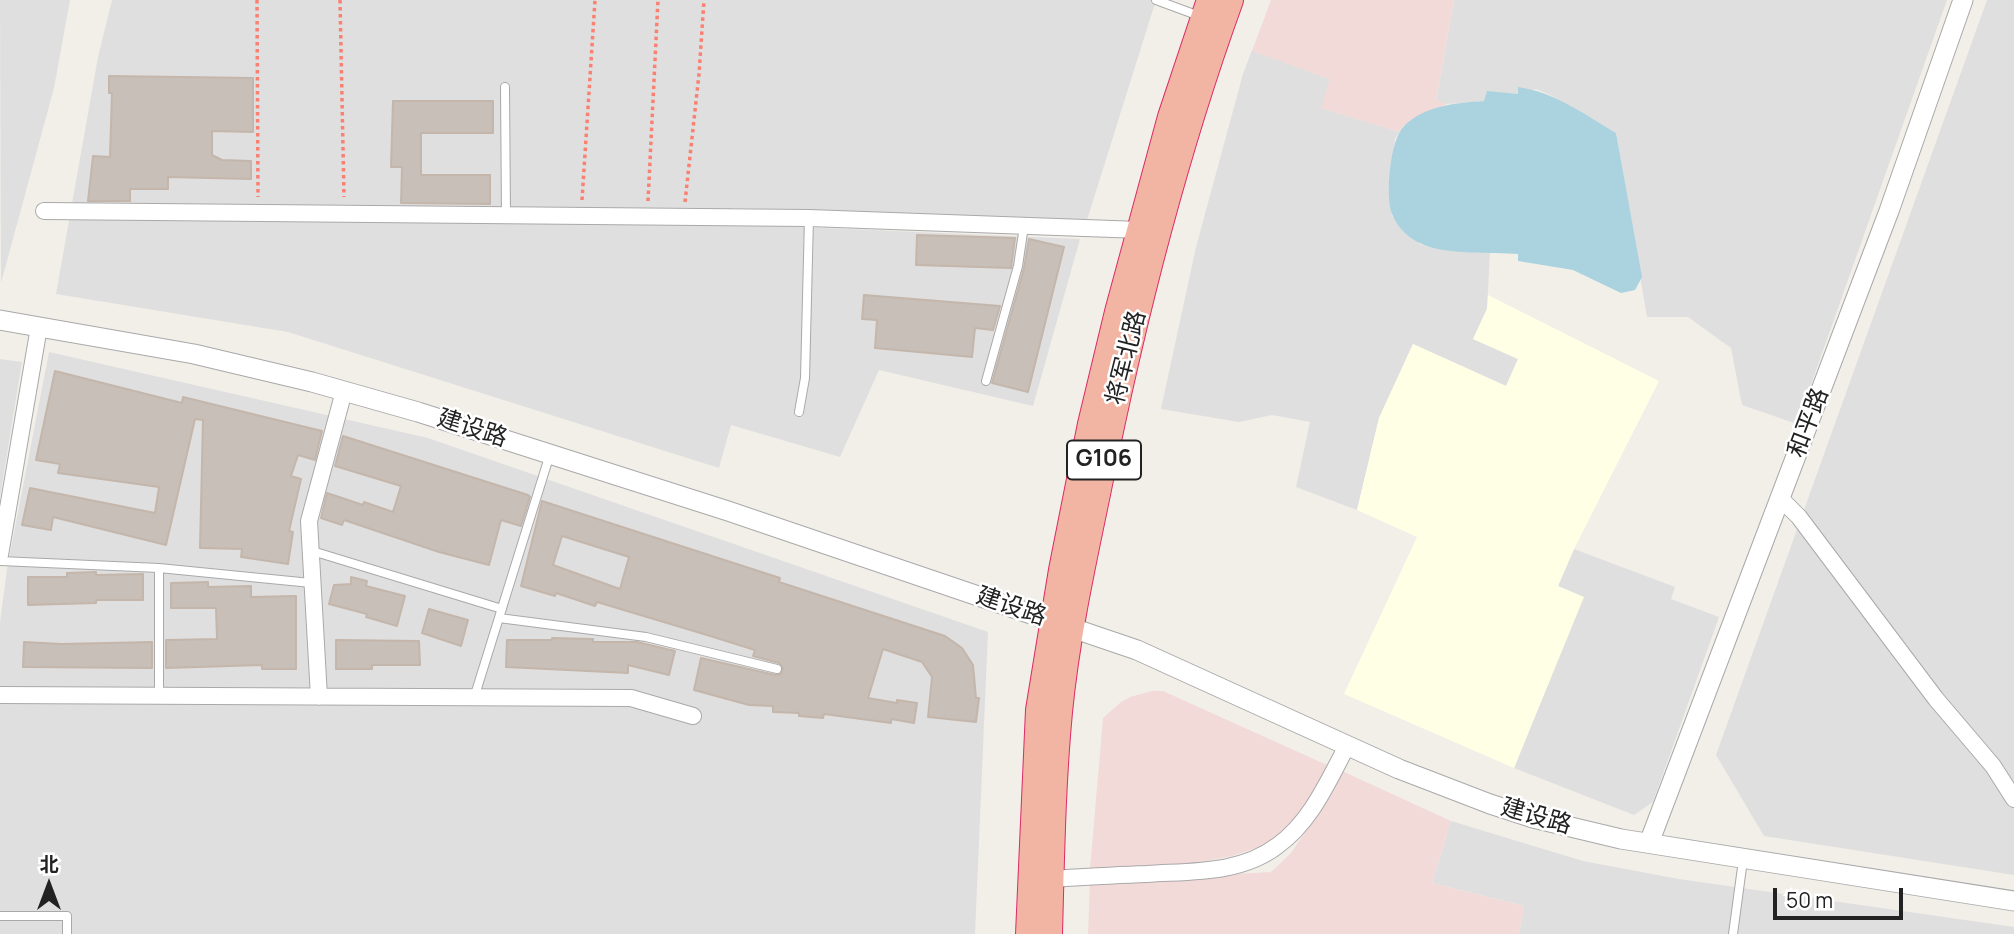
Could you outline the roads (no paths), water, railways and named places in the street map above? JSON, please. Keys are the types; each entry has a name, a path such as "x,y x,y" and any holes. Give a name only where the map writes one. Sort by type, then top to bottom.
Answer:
{"highway":[{"name":"将军北路","path":"1029,934 1039,710 1063,625 1137,317 1190,123 1230,0"},
{"name":"将军北路","path":"1049,934 1063,625 1091,424 1171,117 1206,9"}],"street":[{"name":"和平路","path":"1649,843 1889,211 1963,0"},
{"path":"44,211 809,218 1140,230"},
{"name":"建设路","path":"0,320 194,354 344,391 728,511 1137,650 1347,746 1490,804 1577,829 1649,843 2014,901"},
{"path":"0,555 39,327"},
{"path":"319,697 309,521 344,391"},
{"path":"1780,498 1799,516 1936,699 1993,766 2014,799"},
{"path":"0,695 631,698 693,716"},
{"path":"1050,879 1214,870 1231,867 1263,855 1277,846 1303,820 1347,746"}],"lane":[{"path":"1156,0 1206,9"},
{"path":"505,88 506,217"},
{"path":"799,412 805,378 809,218"},
{"path":"986,381 1018,266 1024,226"},
{"path":"474,698 550,454"},
{"path":"309,550 500,614 646,636 777,668"},
{"path":"0,561 159,568 311,583"},
{"path":"159,568 159,696"},
{"path":"1733,934 1743,857"},
{"path":"0,916 67,916 67,934"}],"water":[{"path":"1518,87 1557,99 1616,133 1642,277 1635,290 1621,293 1573,270 1518,261 1518,254 1431,248 1408,236 1394,219 1389,195 1390,168 1395,143 1404,126 1432,109 1484,101 1487,91 1518,94"}]}
